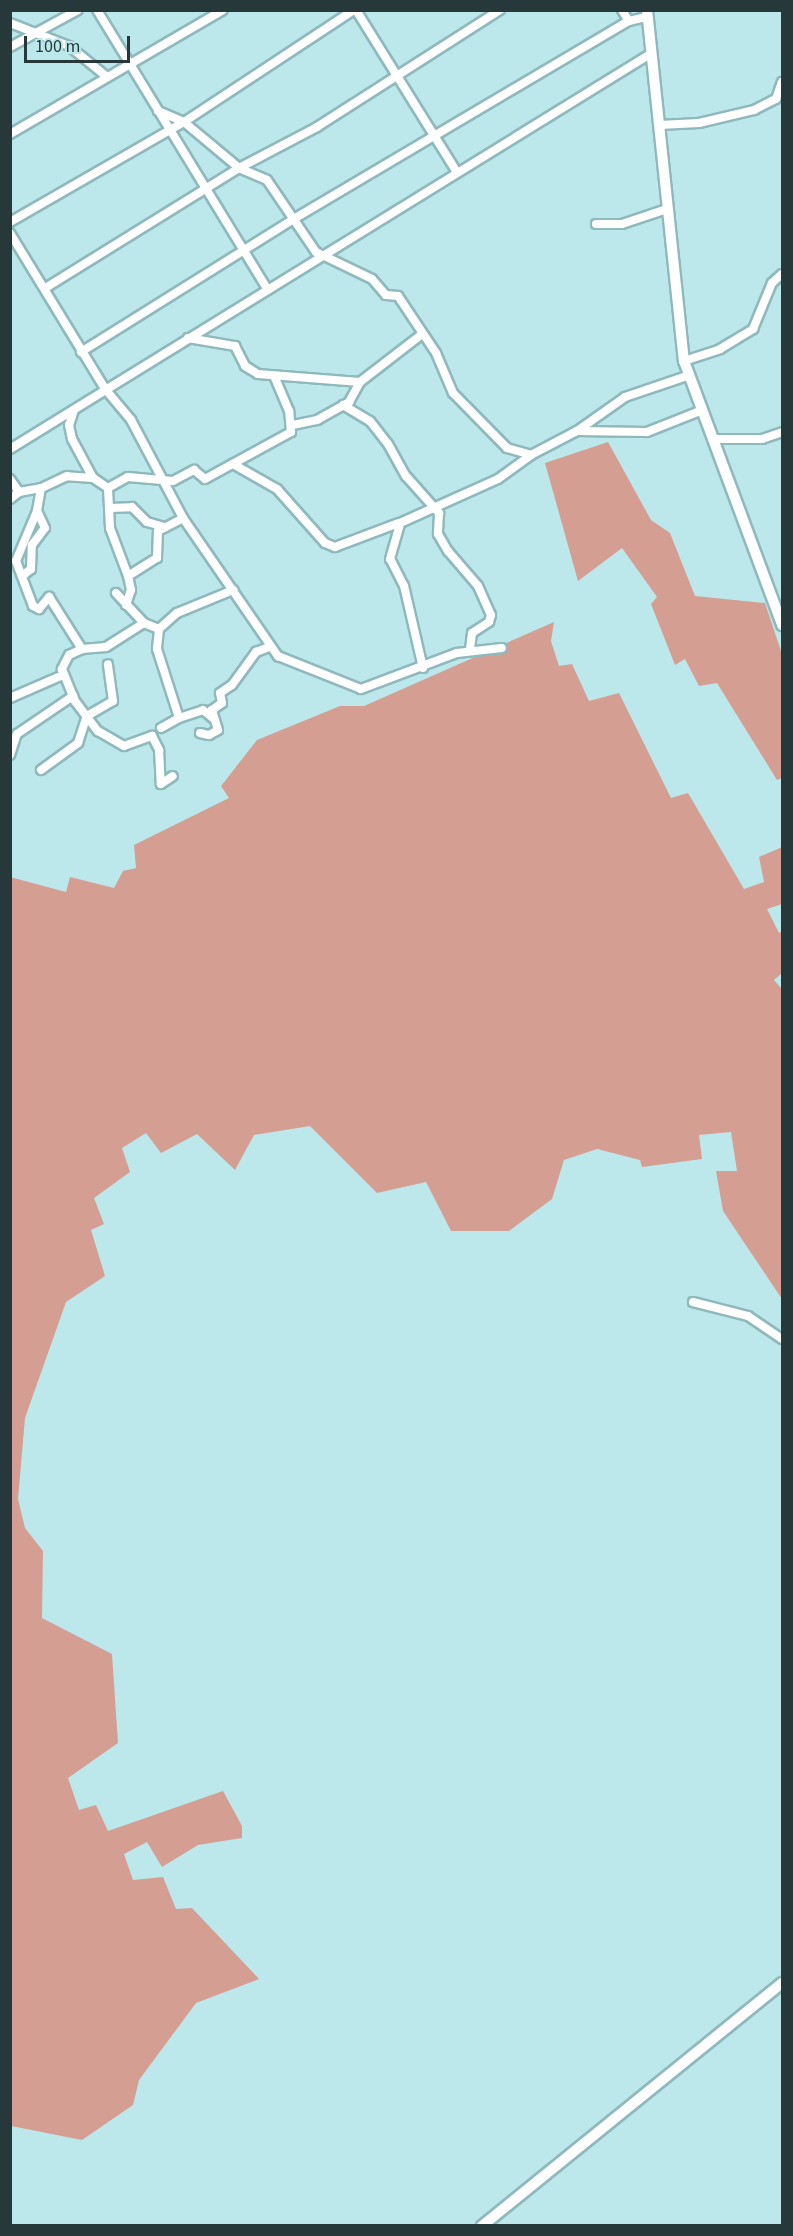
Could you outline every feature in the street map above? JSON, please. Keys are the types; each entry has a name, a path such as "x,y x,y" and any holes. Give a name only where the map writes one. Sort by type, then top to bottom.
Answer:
{"street":[{"path":"10,47 78,10"},
{"path":"97,10 268,290"},
{"path":"10,134 107,77 130,67 223,10"},
{"path":"10,222 168,128 184,122 355,10 457,172"},
{"path":"46,287 239,168 316,127 395,74 500,10"},
{"path":"622,10 628,21"},
{"path":"81,352 292,220 436,137 628,21 647,14 687,376 778,600 783,625"},
{"path":"10,23 69,46 107,77"},
{"path":"10,449 652,53"},
{"path":"659,125 733,117 779,100 783,82"},
{"path":"158,111 184,122 239,168 267,180 292,220 316,252 372,279 386,295 398,296 470,414 495,431 507,447 531,455"},
{"path":"596,224 622,224 667,209"},
{"path":"10,233 14,244 46,287 81,352 106,390 131,420 183,518 269,647 285,660 309,666 355,688 368,688 384,676 423,668 470,650 502,648"},
{"path":"684,361 720,350 753,329 772,283 783,274"},
{"path":"293,425 317,420 343,405 360,381 422,334"},
{"path":"188,338 235,346 245,366 258,374 360,381"},
{"path":"108,488 128,477 160,478 173,481 195,470 205,479 277,442 291,432 293,425 274,376"},
{"path":"233,464 277,489 325,543 335,547 362,535 386,532 432,507 498,478 531,455 577,431 625,397 687,376"},
{"path":"343,405 370,421 432,507 439,513 438,534 448,551 465,566 491,615 489,622 472,633 470,650"},
{"path":"74,410 69,425 72,439 93,478 108,488"},
{"path":"577,431 647,432 700,411"},
{"path":"712,439 762,440 783,432"},
{"path":"10,499 19,492 41,488 67,476 93,478"},
{"path":"10,479 19,492"},
{"path":"41,488 37,511 13,553 33,606 39,609 49,597 82,649"},
{"path":"108,488 110,528 131,590 126,605"},
{"path":"109,508 132,507 147,522 165,527"},
{"path":"22,576 31,569 32,545 45,528 37,511"},
{"path":"128,576 157,558 158,531 183,518"},
{"path":"400,523 390,559 404,586 423,668"},
{"path":"179,718 158,649 159,628 177,613 233,590"},
{"path":"116,593 144,623 159,628"},
{"path":"144,623 106,647 82,649 69,655 63,675 73,696 98,731 128,747 152,736 159,750 161,784 173,776"},
{"path":"200,733 209,735 218,730 212,710 222,703 220,693 232,686 256,652 269,647"},
{"path":"41,770 78,743 87,716 113,701 108,664"},
{"path":"10,698 63,675"},
{"path":"10,755 17,734 73,696"},
{"path":"161,728 179,718 203,710 214,719"},
{"path":"693,1302 748,1316 783,1339"},
{"path":"482,2226 783,1983"}],"shaded area":[{"path":"608,442 651,520 670,533 695,596 765,603 782,654 782,778 777,780 717,683 699,686 685,659 675,665 651,604 657,597 622,548 578,581 545,463"},
{"path":"554,622 551,641 559,666 572,664 589,701 619,693 671,798 688,793 744,889 764,882 759,857 782,847 782,904 767,909 779,933 782,931 782,973 774,980 782,989 782,1299 723,1211 716,1171 737,1171 731,1132 699,1135 702,1159 642,1167 640,1160 597,1149 564,1160 552,1199 509,1231 451,1231 426,1182 377,1193 310,1126 254,1135 235,1170 197,1134 161,1153 146,1133 122,1148 130,1172 94,1198 104,1224 91,1230 105,1276 66,1302 25,1418 18,1499 25,1528 43,1551 42,1618 112,1654 118,1743 68,1778 79,1810 96,1805 108,1831 223,1791 242,1826 242,1838 198,1845 162,1867 147,1842 124,1854 133,1880 163,1877 176,1909 192,1908 259,1979 196,2003 139,2080 133,2105 82,2140 11,2126 10,877 66,892 70,877 114,888 123,871 136,868 134,845 229,798 221,786 257,740 340,706 364,706"}]}
